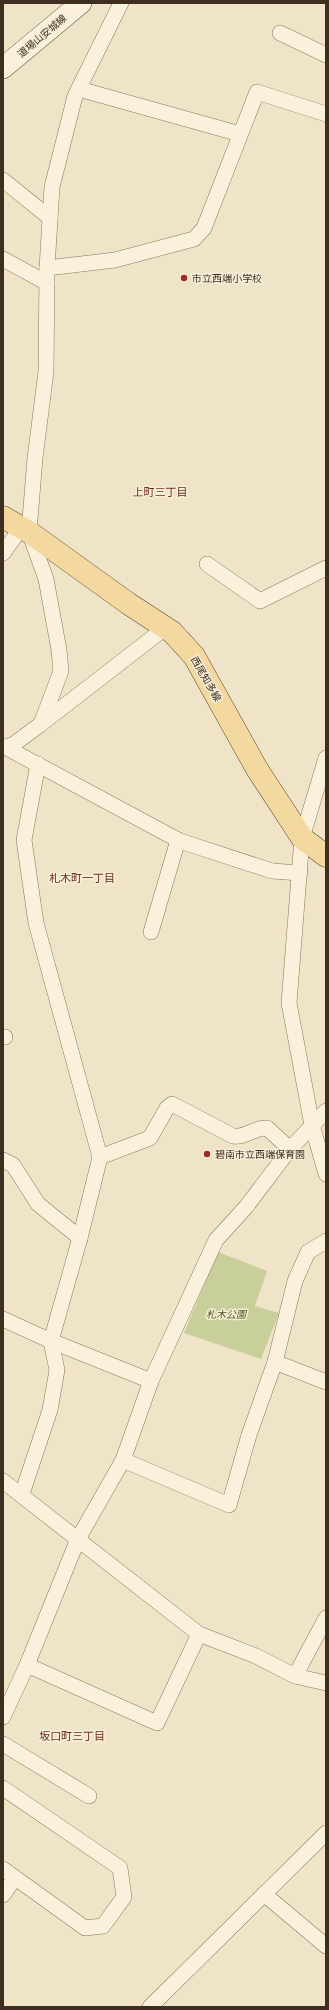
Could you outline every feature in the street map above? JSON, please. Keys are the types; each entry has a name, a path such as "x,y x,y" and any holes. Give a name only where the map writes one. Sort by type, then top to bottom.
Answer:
{"main road":[{"name":"道場山安城線","path":"3,68 81,3"},
{"name":"西尾知多線","path":"18,526 129,604 172,632 194,656 257,769 302,838 326,856"}],"street":[{"path":"3,553 18,526 35,458 46,372 47,268 52,187 76,96 121,3"},
{"path":"280,33 326,55"},
{"path":"79,89 240,134"},
{"path":"47,268 115,260 194,239 204,228 257,92 326,114"},
{"path":"3,180 50,218"},
{"path":"3,259 47,283"},
{"path":"18,526 46,579 59,650 60,671 41,724"},
{"path":"208,564 260,601 326,568"},
{"path":"4,747 14,744 165,628"},
{"path":"4,747 178,840 272,871 300,873"},
{"path":"326,758 302,838 289,1003 312,1125 326,1174"},
{"path":"22,1494 50,1410 57,1370 51,1341 80,1238 100,1157 36,923 24,840 38,764"},
{"path":"151,932 178,840"},
{"path":"100,1157 150,1138 167,1108 172,1104 233,1136 240,1137 262,1128 267,1128 290,1149"},
{"path":"3,1718 27,1665 78,1539 123,1460 151,1381 216,1240 246,1207 290,1149 326,1111"},
{"path":"3,1160 12,1165 38,1204 80,1238"},
{"path":"123,1460 229,1505 249,1435 275,1362 295,1281 308,1252 326,1241"},
{"path":"3,1319 51,1341 151,1381"},
{"path":"275,1362 326,1382"},
{"path":"3,1481 22,1494 199,1634 250,1654 295,1676 326,1683"},
{"path":"295,1676 326,1618"},
{"path":"27,1665 157,1723 199,1634"},
{"path":"3,1744 89,1796"},
{"path":"3,1788 120,1868 124,1897 103,1926 85,1928 3,1869"},
{"path":"150,2007 326,1832"},
{"path":"3,1895 15,1878"},
{"path":"264,1894 326,1946"}],"green space":[{"name":"札木公園","path":"218,1252 267,1271 255,1306 279,1313 261,1359 184,1333"}],"place":[{"name":"市立西端小学校","path":"184,278"},
{"name":"碧南市立西端保育園","path":"207,1154"}],"district":[{"name":"上町三丁目","path":"160,492"},
{"name":"札木町一丁目","path":"82,878"},
{"name":"坂口町三丁目","path":"72,1736"}]}
